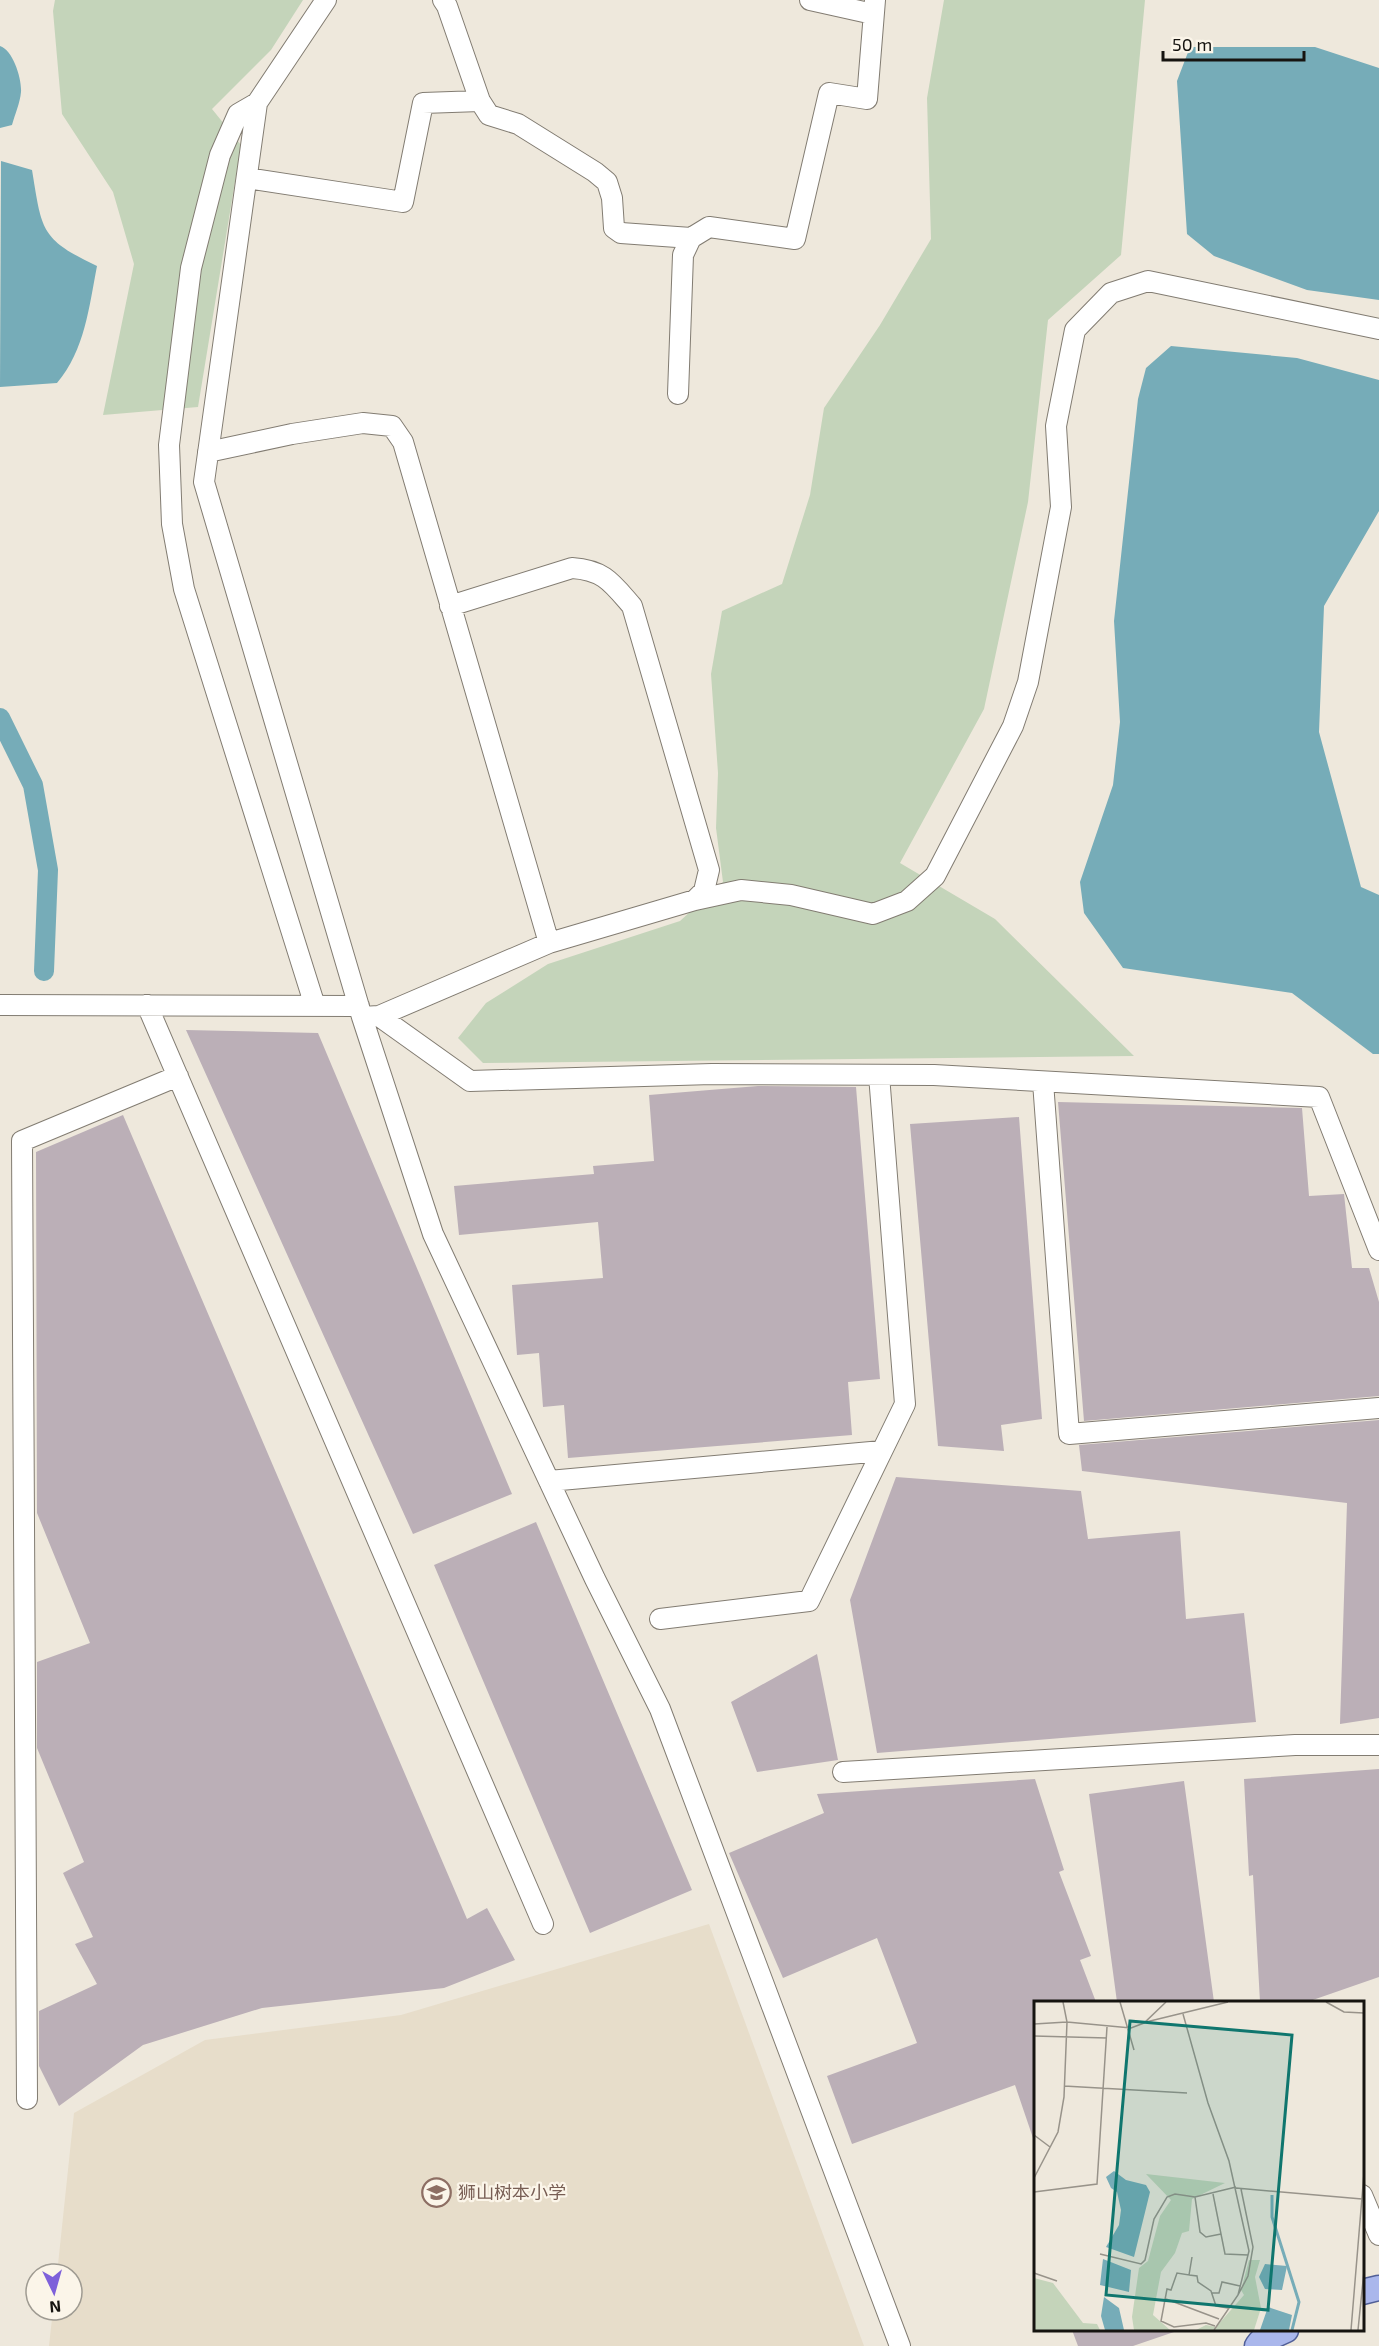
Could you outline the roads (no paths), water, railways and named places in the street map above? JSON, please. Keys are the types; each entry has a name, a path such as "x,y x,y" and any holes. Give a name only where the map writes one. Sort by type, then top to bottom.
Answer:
{"main road":[{"path":"1364,2292 1379,2288"},
{"path":"1255,2345 1284,2331"}],"street":[{"path":"315,1006 184,589 172,524 169,445 191,268 220,155 238,114 257,103 326,0"},
{"path":"443,0 480,101 489,115 518,124 595,172 607,182 612,198 614,228 621,233 692,238"},
{"path":"678,394 683,255 692,238 709,227 795,239 829,93 867,99 874,7 810,0"},
{"path":"247,178 403,202 423,103 480,101"},
{"path":"257,103 204,482 433,1234 660,1709 900,2346"},
{"path":"367,1013 549,944 695,900 741,890 791,895 873,914 907,901 935,876 1013,726 1028,682 1061,507 1056,426 1075,330 1111,294 1148,281 1379,329"},
{"path":"208,452 292,434 363,423 392,426 404,442 549,944"},
{"path":"450,606 572,568 591,569 610,581 632,606 709,870 704,891 695,900"},
{"path":"0,1005 315,1006 367,1013 470,1081 712,1074 934,1075 1319,1097 1379,1250"},
{"path":"147,1005 543,1924"},
{"path":"660,1619 809,1602 904,1404 879,1075"},
{"path":"27,2099 22,1141 178,1076"},
{"path":"1043,1082 1069,1434 1379,1408"},
{"path":"549,1480 882,1451"},
{"path":"843,1772 1294,1745 1379,1745"},
{"path":"1364,2200 1379,2235"}],"water":[{"path":"0,46 13,59 20,80 21,92 12,125 0,128"},
{"path":"1190,47 1315,47 1379,68 1379,300 1307,290 1214,256 1187,234 1177,81"},
{"path":"1,161 32,170 38,207 47,230 64,248 97,266 80,342 74,357 57,383 0,387"},
{"path":"1171,346 1297,358 1379,380 1379,511 1324,606 1319,732 1361,887 1379,895 1379,1054 1373,1054 1292,993 1123,968 1084,913 1080,882 1113,785 1120,722 1114,621 1138,399 1146,368"}],"waterway":[{"path":"0,718 33,785 48,870 44,971"}],"place":[{"name":"狮山树本小学","path":"437,2193"}]}
